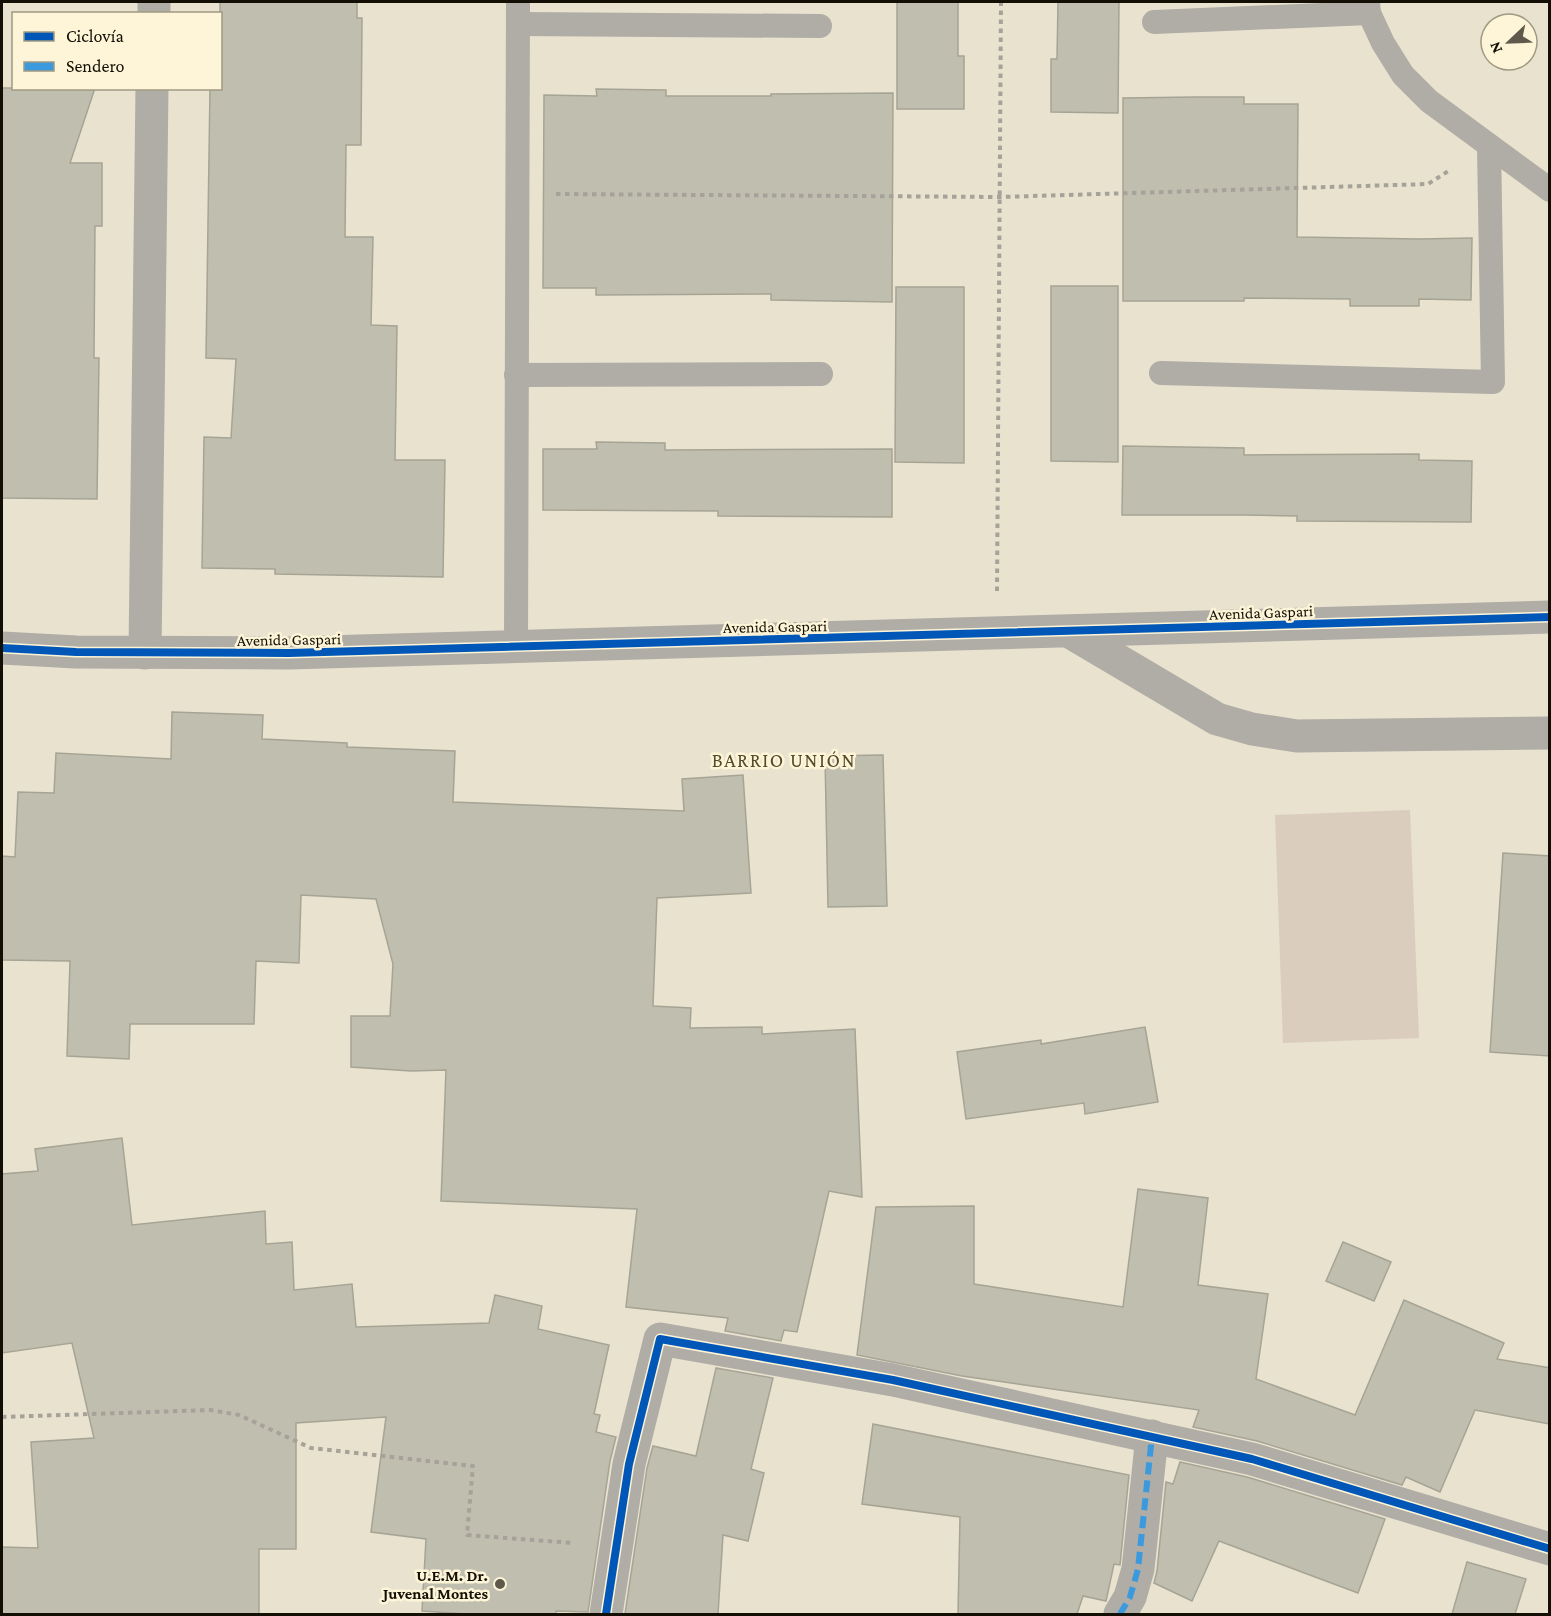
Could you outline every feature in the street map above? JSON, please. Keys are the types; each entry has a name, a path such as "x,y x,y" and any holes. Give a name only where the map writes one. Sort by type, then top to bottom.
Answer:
{"street":[{"path":"145,653 152,90"},
{"name":"Avenida Gaspari","path":"2,648 76,652 290,653 1550,617"},
{"path":"1070,632 1217,719 1252,729 1297,736 1550,733"},
{"path":"606,1614 629,1464 660,1339 893,1380 1252,1459 1550,1549"},
{"path":"1120,1614 1130,1597 1138,1569 1152,1436"}],"lane":[{"path":"1154,22 1368,7 1383,43 1403,75 1429,101 1550,190"},
{"path":"516,647 518,13 820,26"},
{"path":"1161,373 1492,382 1489,146"},
{"path":"516,375 821,374"}],"path":[{"path":"997,634 1001,2"},
{"path":"517,194 1000,197 1428,184 1489,146"},
{"path":"2,1417 187,1410 210,1410 239,1415 311,1448 472,1466 467,1535 615,1546"}],"shaded area":[{"path":"1410,810 1419,1038 1283,1043 1275,815"}],"building":[{"path":"220,2 357,2 357,18 362,18 361,145 346,145 345,237 373,237 371,325 397,326 395,460 445,460 443,577 275,574 275,569 202,568 204,437 231,438 236,359 206,358 210,90 222,90 222,12 220,12"},
{"path":"897,2 958,2 958,56 964,56 964,109 897,109"},
{"path":"1058,2 1119,2 1118,113 1051,112 1051,59 1057,59"},
{"path":"2,88 94,90 70,163 102,163 102,226 95,226 94,358 99,358 97,499 2,498"},
{"path":"596,89 666,90 666,96 893,93 892,302 771,300 771,294 596,295 596,288 543,288 544,95 597,96"},
{"path":"1244,97 1244,104 1298,104 1297,237 1472,238 1471,300 1419,299 1419,306 1350,306 1350,299 1244,298 1244,301 1123,301 1123,98"},
{"path":"1051,286 1118,286 1118,462 1051,461"},
{"path":"896,287 964,287 964,463 895,462"},
{"path":"596,442 665,443 665,450 892,449 892,517 718,516 718,511 543,510 543,449 597,449"},
{"path":"1123,446 1244,448 1244,455 1419,454 1419,460 1472,461 1471,522 1297,521 1297,516 1122,515"},
{"path":"172,712 263,715 262,739 347,743 347,747 455,751 453,802 684,811 682,779 743,775 751,893 657,898 653,1006 691,1008 690,1028 762,1027 762,1034 855,1029 862,1197 829,1191 797,1332 784,1330 781,1341 725,1331 728,1318 626,1307 637,1209 441,1201 446,1070 411,1071 351,1067 351,1016 390,1016 393,964 376,899 301,895 299,963 256,961 254,1024 130,1024 129,1059 67,1056 70,961 2,960 2,856 15,857 18,792 54,793 56,753 171,759"},
{"path":"883,755 887,906 828,907 825,756"},
{"path":"1503,853 1550,856 1550,1056 1490,1052"},
{"path":"1145,1027 1158,1102 1085,1114 1084,1103 966,1119 957,1052 1041,1040 1041,1044"},
{"path":"122,1138 132,1225 265,1211 266,1244 292,1242 294,1290 352,1284 356,1327 489,1323 495,1295 542,1306 538,1329 609,1345 594,1414 600,1415 596,1432 616,1437 610,1461 588,1612 466,1614 422,1611 426,1539 371,1532 386,1417 296,1423 296,1549 259,1549 259,1614 2,1614 2,1547 38,1548 31,1442 94,1438 72,1343 2,1353 2,1174 38,1171 35,1149"},
{"path":"1138,1189 1208,1198 1198,1285 1268,1294 1256,1379 1355,1415 1404,1300 1504,1343 1497,1359 1550,1368 1550,1424 1475,1410 1440,1492 1406,1477 1402,1485 1257,1441 1193,1427 1199,1410 962,1376 857,1355 876,1207 974,1206 974,1284 1123,1307"},
{"path":"1343,1242 1391,1262 1374,1301 1326,1281"},
{"path":"716,1368 773,1378 751,1469 764,1473 748,1541 723,1535 718,1614 625,1614 647,1468 653,1446 696,1456"},
{"path":"873,1424 1129,1475 1120,1565 1114,1564 1106,1601 1083,1596 1077,1614 958,1614 960,1517 862,1504"},
{"path":"1180,1462 1247,1477 1385,1519 1358,1593 1219,1541 1192,1601 1154,1583 1166,1482 1173,1484"},
{"path":"1467,1562 1526,1579 1515,1614 1452,1614"}],"marked path":[{"path":"1120,1614 1130,1597 1138,1569 1152,1436"}],"cycle path":[{"path":"2,648 76,652 289,653 1550,617"},
{"path":"606,1614 629,1464 660,1339 893,1380 1252,1459 1550,1549"}],"place":[{"name":"U.E.M. Dr. Juvenal Montes","path":"500,1584"}],"district":[{"name":"BARRIO UNIÓN","path":"784,760"}]}
